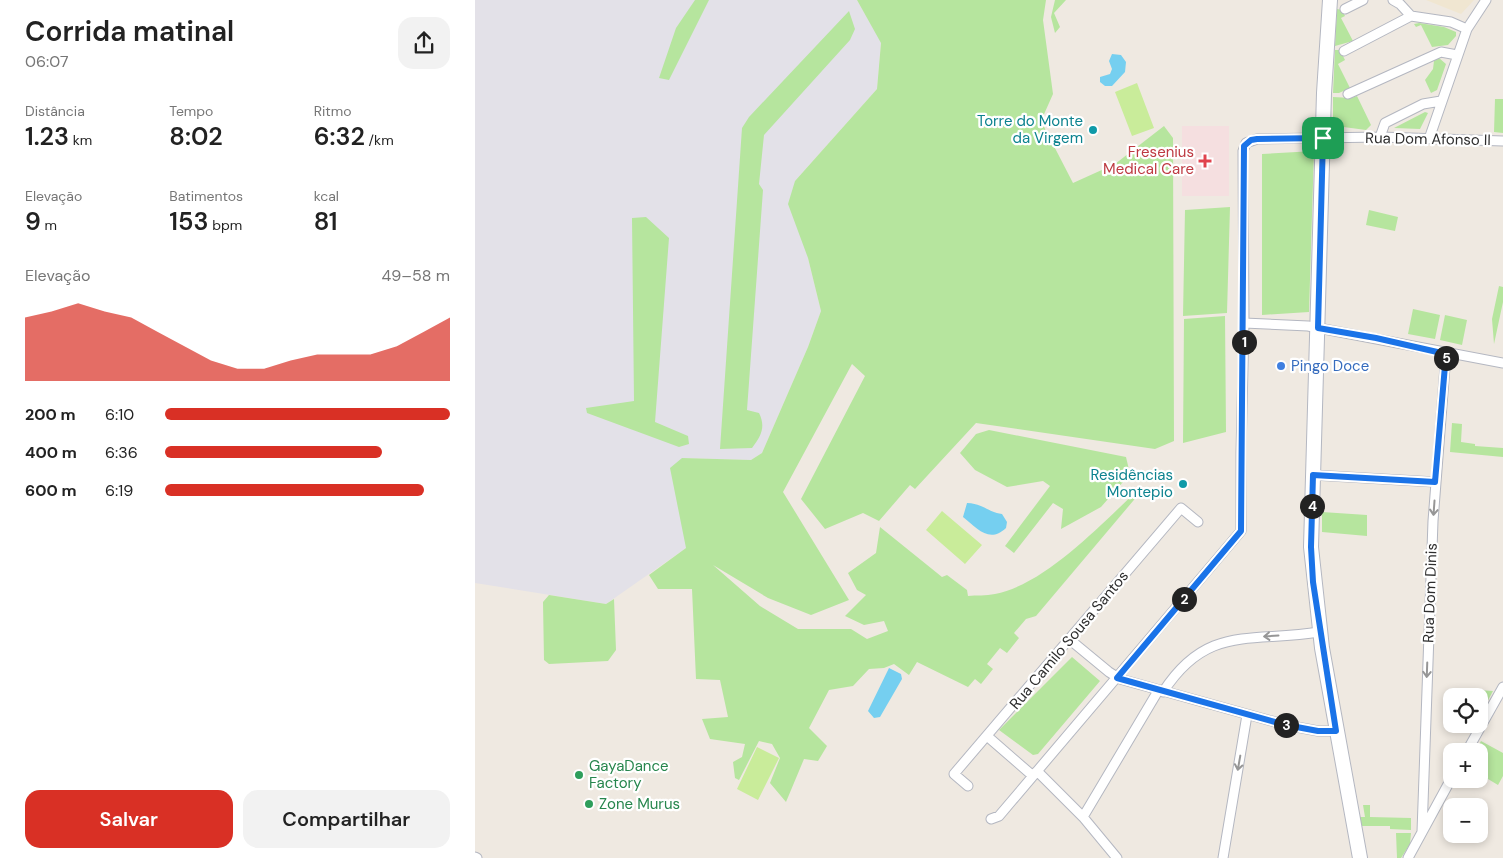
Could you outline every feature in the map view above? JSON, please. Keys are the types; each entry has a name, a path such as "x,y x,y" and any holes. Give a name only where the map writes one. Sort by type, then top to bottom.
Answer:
{"main road":[{"path":"1330,0 1325,48 1311,547 1319,632 1360,858"}],"street":[{"path":"1345,9 1363,0"},
{"path":"1393,0 1400,4 1411,16"},
{"path":"1429,139 1467,29 1486,0"},
{"path":"1344,51 1411,16 1451,22 1467,29"},
{"path":"1348,94 1441,52 1457,55"},
{"path":"1380,138 1385,123 1423,104 1441,101"},
{"name":"Rua Dom Afonso II","path":"1244,323 1244,146 1251,140 1380,138 1503,141"},
{"path":"991,818 999,816 1241,531 1244,323 1318,328 1503,364"},
{"name":"Rua Dom Dinis","path":"1422,832 1421,813 1435,482 1446,354"},
{"path":"1313,475 1435,482"},
{"name":"Rua Camilo Sousa Santos","path":"968,786 954,774 1181,508 1198,522"},
{"path":"1083,817 1160,691 1189,659 1215,645 1233,639 1319,632"},
{"path":"1069,639 1117,678 1286,725 1318,731 1336,731"},
{"path":"1472,743 1503,687"},
{"path":"1223,858 1247,715"},
{"path":"987,736 1035,773 1083,817 1117,858"},
{"path":"1408,858 1446,788"}],"shaded area":[{"path":"475,0 857,0 881,42 877,89 795,181 808,258 821,311 808,347 762,453 751,460 682,458 686,548 606,604 475,583"},
{"path":"1426,0 1474,0 1461,14"},
{"name":"Fresenius Medical Care","path":"1182,126 1229,126 1229,196 1182,196"}],"green space":[{"path":"695,0 709,0 669,80 659,78 676,28"},
{"path":"857,0 1046,0 1043,20 1053,94 1041,121 1073,183 1115,164 1164,126 1173,138 1174,441 1155,449 976,423 915,489 910,485 879,521 863,513 825,529 801,499 865,376 852,364 783,492 849,600 811,615 768,598 713,565 760,606 798,629 851,629 867,639 888,631 884,621 864,625 845,616 866,595 857,590 848,573 876,553 880,527 942,577 947,575 967,590 968,596 992,595 1014,588 1053,566 1090,535 1138,490 1144,488 1036,616 1026,619 1014,633 1019,638 1007,653 1000,648 987,664 993,669 981,684 975,679 968,687 917,662 909,675 894,664 884,668 869,669 853,686 829,690 809,728 827,746 818,761 804,759 786,802 770,783 780,758 772,744 759,741 739,780 735,778 733,762 742,757 745,744 710,739 702,719 728,717 720,680 696,679 692,589 658,589 649,575 686,548 670,468 682,458 751,460 762,453 808,347 821,311 808,258 788,204 795,181 877,89 881,43"},
{"path":"1055,0 1066,0 1054,13 1060,27 1055,33 1051,17"},
{"path":"1337,9 1342,10 1345,16 1341,18 1353,41 1335,46"},
{"path":"849,11 855,29 850,40 764,135 759,184 763,190 747,410 759,413 762,427 760,435 752,448 720,449 742,128 749,117"},
{"path":"1414,24 1444,27 1456,32 1456,36 1448,45 1432,47 1421,25 1416,27"},
{"path":"1335,50 1340,50 1345,60 1338,64 1350,88 1339,93 1333,93"},
{"path":"1439,58 1446,64 1437,90 1431,93 1425,80 1433,69 1434,61"},
{"path":"1137,83 1154,128 1132,136 1115,92"},
{"path":"1357,96 1371,125 1366,130 1336,126 1333,120 1333,97 1351,98"},
{"path":"1495,99 1503,99 1503,133 1494,132"},
{"path":"1425,112 1428,113 1420,129 1394,128"},
{"path":"1314,151 1309,312 1262,315 1262,154"},
{"path":"1230,207 1227,313 1183,316 1185,210"},
{"path":"1369,210 1398,217 1395,231 1366,225"},
{"path":"646,217 669,238 655,422 688,436 689,444 679,447 587,413 586,408 634,401 632,218"},
{"path":"1499,286 1503,287 1503,302 1494,344 1492,319"},
{"path":"1413,309 1440,315 1435,339 1408,334"},
{"path":"1445,315 1467,320 1462,345 1440,340"},
{"path":"1225,316 1226,432 1183,443 1184,319"},
{"path":"1452,423 1462,424 1461,442 1475,444 1475,446 1503,448 1503,457 1450,452"},
{"path":"989,430 1126,457 1130,474 1101,507 1061,529 1063,509 1053,503 1014,553 1005,546 1050,486 1043,481 1007,487 975,470 960,453 976,434"},
{"path":"942,511 982,545 965,564 926,530"},
{"path":"1322,512 1367,515 1367,536 1322,532"},
{"path":"549,595 606,604 614,599 616,650 608,661 549,664 544,660 543,602"},
{"path":"1072,657 1100,681 1038,754 1033,755 999,730"},
{"path":"1488,691 1493,691 1488,700"},
{"path":"1488,745 1503,753 1503,776 1498,785 1488,779"},
{"path":"757,747 779,758 758,800 737,789"},
{"path":"1363,805 1370,805 1370,817 1411,818 1411,830 1390,829 1390,826 1360,826 1358,817 1365,817"},
{"path":"1396,833 1411,833 1410,844 1401,858 1397,858"}],"water":[{"path":"1112,54 1121,55 1126,62 1125,72 1112,86 1105,86 1100,82 1100,77 1110,74 1112,69 1109,61"},
{"path":"967,503 1002,514 1007,522 1006,528 994,535 978,530 963,517"},
{"path":"889,668 901,674 902,679 880,717 874,718 868,711"}],"place":[{"name":"Torre do Monte da Virgem","path":"1093,130"},
{"name":"Fresenius Medical Care","path":"1205,161"},
{"name":"Pingo Doce","path":"1281,366"},
{"name":"Residências Montepio","path":"1183,484"},
{"name":"GayaDance Factory","path":"579,775"},
{"name":"Zone Murus","path":"589,804"}],"route":[{"path":"1323,138 1318,328 1376,338 1446,354 1435,482 1313,475 1311,547 1313,582 1336,731 1318,731 1286,725 1117,678 1241,531 1244,146 1251,140 1257,139 1323,138"}]}
